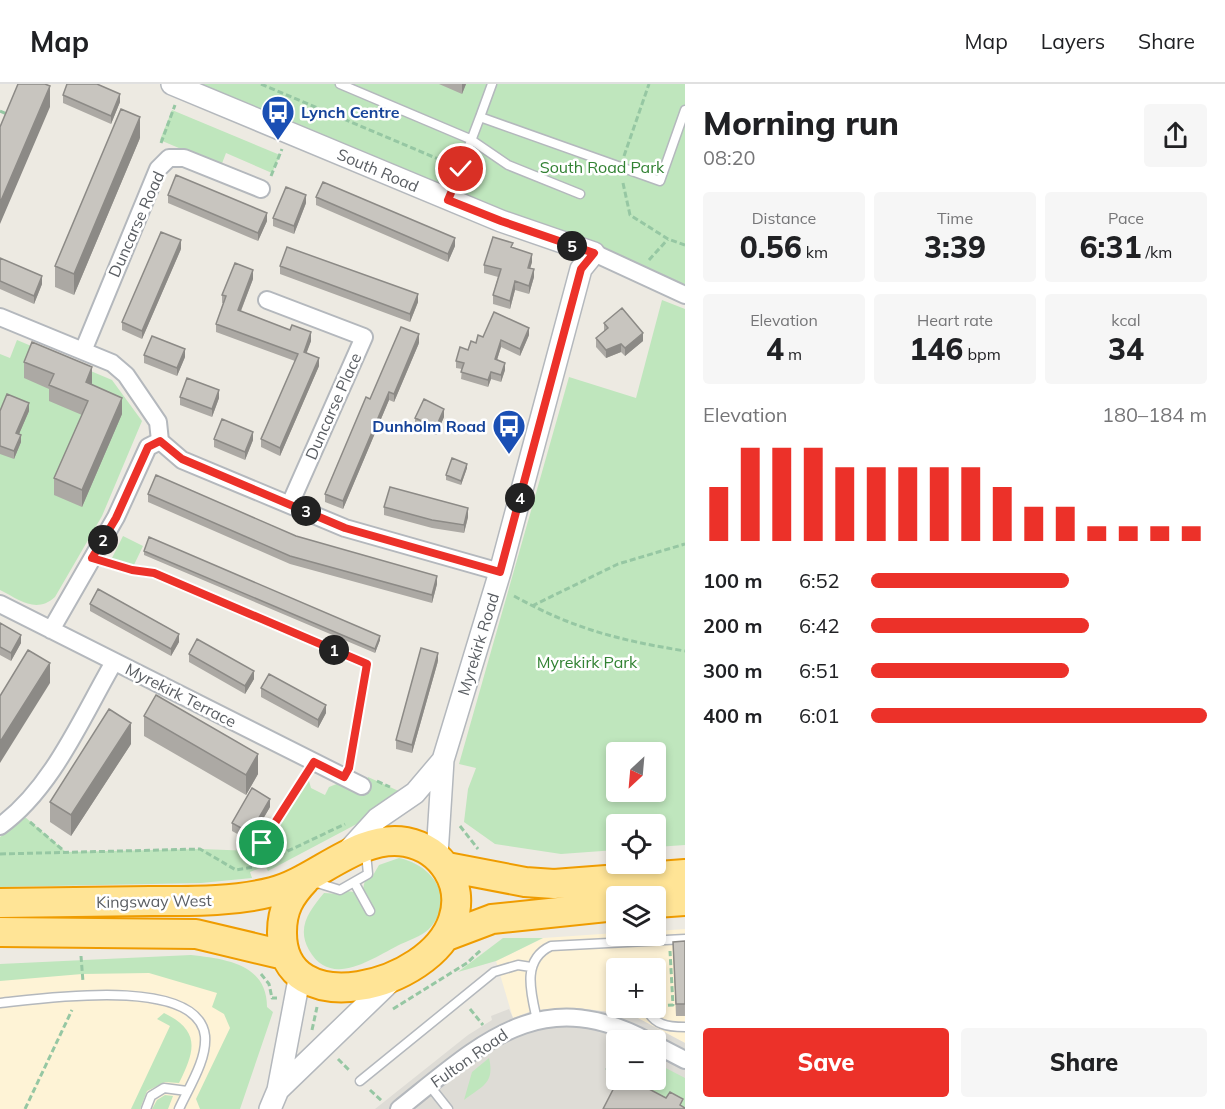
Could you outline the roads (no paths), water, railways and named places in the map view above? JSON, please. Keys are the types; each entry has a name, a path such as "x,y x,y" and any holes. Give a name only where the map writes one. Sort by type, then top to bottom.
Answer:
{"highway":[{"name":"Kingsway West","path":"0,903 234,900 275,891 305,880 354,853 403,841 418,845 442,861 525,882 554,884 685,874"},
{"name":"Kingsway West","path":"0,932 196,934 293,977 342,989 361,987 396,975 431,956 447,936 454,919 457,898 442,861"},
{"name":"Kingsway West","path":"293,977 282,918 287,902 305,880"},
{"path":"666,902 685,901"},
{"name":"Kingsway West","path":"447,936 492,919 606,907"}],"street":[{"name":"South Road","path":"177,86 448,200 594,253 685,295"},
{"name":"Duncarse Road","path":"83,351 159,169 169,158 184,158 261,189"},
{"name":"Myrekirk Road","path":"442,861 443,760 498,579 581,269 594,253"},
{"name":"Duncarse Place","path":"267,300 364,337 291,504"},
{"path":"0,317 112,363 126,375 158,422 160,441 182,459 345,528 498,579"},
{"path":"51,630 116,518 148,447 160,441"},
{"name":"Myrekirk Terrace","path":"0,604 362,786"},
{"path":"0,826 19,813 43,784 114,662"},
{"name":"Myrekirk Road","path":"354,853 377,819 415,793 443,760"},
{"path":"274,1099 396,975"},
{"path":"274,1099 293,977"},
{"name":"Fulton Road","path":"399,1109 493,1038 513,1027 537,1020 563,1017 589,1018 627,1030"},
{"path":"666,1050 685,1060"}],"lane":[{"path":"340,84 470,139 508,165 580,194"},
{"path":"448,200 492,84"},
{"path":"480,117 660,181 685,110"},
{"path":"92,558 132,570 154,573 367,664"},
{"path":"305,880 340,890 368,874 354,853"},
{"path":"354,882 370,911"},
{"path":"537,1020 531,967 541,951 551,946 685,939"},
{"path":"360,1081 494,972 518,964 531,967"},
{"path":"0,1003 78,996 156,999 178,1006 195,1017 205,1034 204,1053 179,1109"},
{"path":"651,1018 660,1024 671,1027 685,1027"},
{"path":"429,1085 448,1109"},
{"path":"146,1109 151,1096 164,1088 188,1091"}],"place":[{"name":"Lynch Centre","path":"278,141"},
{"name":"Dunholm Road","path":"509,455"}],"park label":[{"name":"South Road Park","path":"602,167"},
{"name":"Myrekirk Park","path":"587,662"}]}
